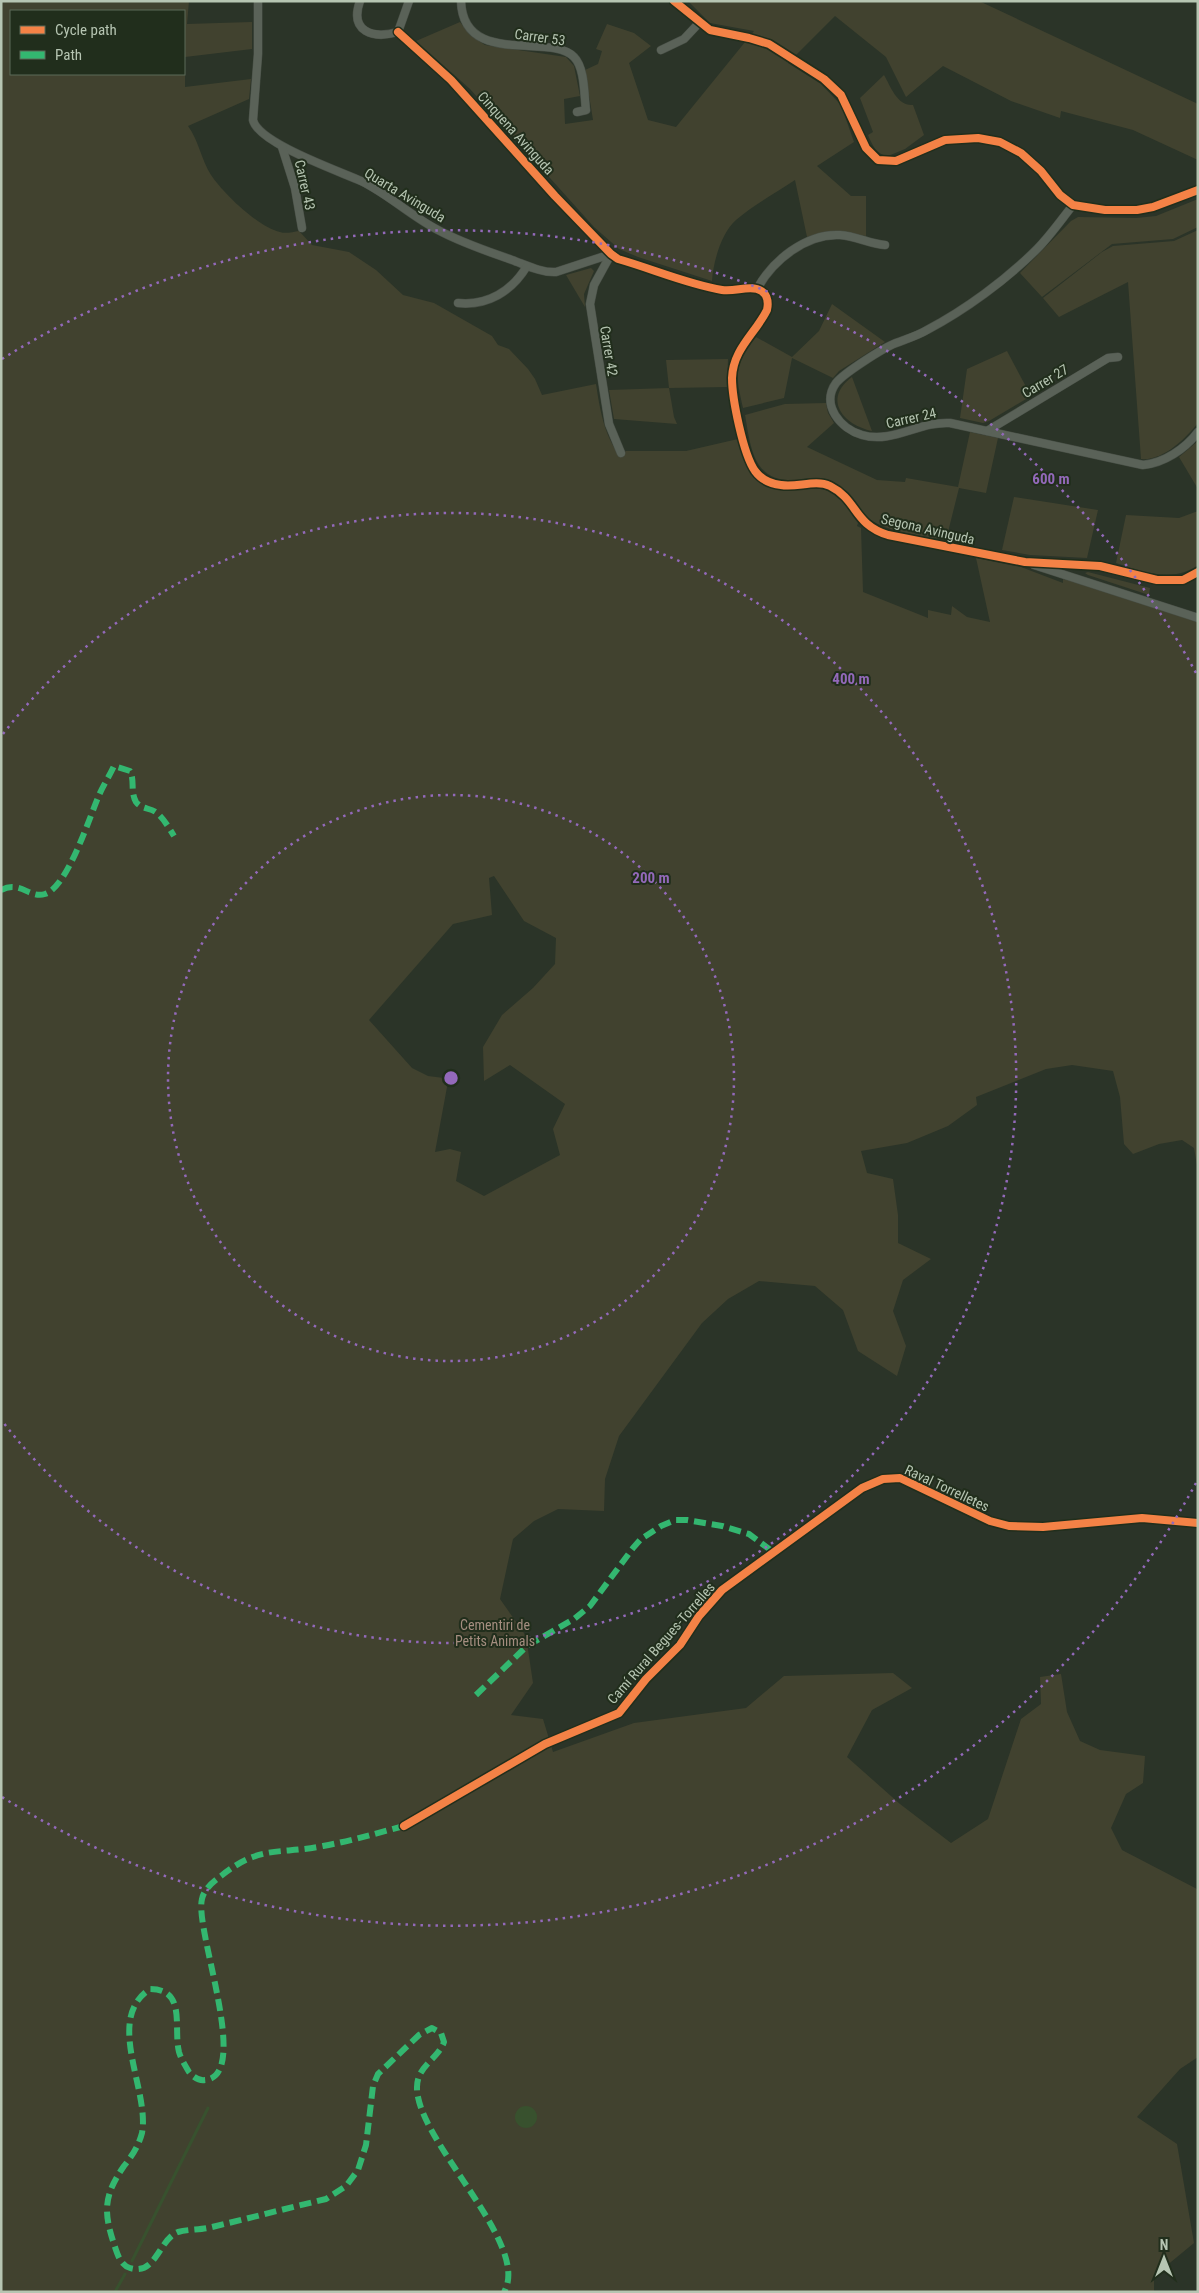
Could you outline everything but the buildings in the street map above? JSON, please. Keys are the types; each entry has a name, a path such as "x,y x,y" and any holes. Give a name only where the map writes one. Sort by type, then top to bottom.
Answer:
{"street":[{"name":"Quarta Avinguda","path":"258,1 258,54 253,120 262,133 282,147 362,182 439,231 464,243 527,266 547,272 556,272 611,254"},
{"path":"360,1 357,9 358,21 366,31 373,35 382,36 398,32 409,1"},
{"name":"Carrer 53","path":"461,1 463,20 475,33 486,39 516,46 557,50 572,55 576,59 580,72 586,110 577,112"},
{"path":"674,1 710,30 769,44 824,78 841,95 854,119 862,142 871,155 878,160 896,161 945,140 964,138 990,139 1021,153 1041,171 1060,195 1073,205 1105,210 1137,210 1153,207 1198,190"},
{"path":"661,50 684,39 699,23"},
{"name":"Cinquena Avinguda","path":"398,32 451,80 555,196 611,254"},
{"name":"Carrer 43","path":"282,147 296,188 302,228"},
{"name":"Carrer 24","path":"1073,205 1037,249 1003,280 928,330 888,346 835,385 832,394 832,408 838,420 851,430 866,436 884,437 940,423 987,431 1143,465 1155,463 1168,457 1190,442 1198,432"},
{"path":"611,254 618,259 723,290 757,289 767,272 779,260 817,238 842,235 885,245"},
{"name":"Carrer 42","path":"611,254 594,284 590,304 608,424 621,453"},
{"path":"458,302 477,304 508,290 520,278 527,266"},
{"name":"Segona Avinguda","path":"757,289 768,297 767,310 737,354 732,378 744,444 751,465 758,475 767,481 781,486 818,483 831,487 847,499 867,526 881,533 1025,562 1100,566 1148,579 1183,580 1198,572"},
{"name":"Carrer 27","path":"987,431 1108,358 1118,357"},
{"path":"1025,562 1198,618"},
{"name":"Raval Torrelletes","path":"773,1552 806,1531 862,1488 876,1480 889,1477 909,1482 1000,1525 1021,1527 1043,1526 1142,1518 1198,1523"},
{"name":"Camí Rural Begues-Torrelles","path":"404,1826 545,1744 619,1713 646,1679 680,1645 698,1616 715,1597 773,1552"}],"green space":[{"name":"Cementiri de Petits Animals","path":"1,1 189,1 187,24 252,22 252,49 185,57 185,10 10,10 10,75 185,75 185,87 251,79 249,99 188,126 211,175 224,191 252,217 271,229 280,232 299,231 312,245 349,252 376,270 403,295 434,303 492,336 498,345 509,349 528,369 542,395 596,384 606,431 620,456 626,451 686,451 738,439 749,470 762,484 781,490 814,488 824,489 833,493 844,503 858,523 857,526 861,528 863,592 928,618 928,610 951,615 952,606 967,617 990,622 976,558 1021,567 1063,583 1063,579 1079,583 1198,621 1198,1171 1194,1148 1182,1140 1159,1144 1133,1154 1124,1144 1120,1097 1113,1071 1072,1065 1046,1069 976,1097 977,1105 948,1126 907,1143 861,1151 867,1173 893,1179 898,1215 898,1243 931,1259 903,1280 893,1311 906,1346 897,1376 858,1351 843,1310 815,1286 759,1281 728,1299 702,1323 619,1436 605,1479 604,1511 558,1509 534,1521 513,1539 500,1599 526,1636 533,1683 511,1715 543,1719 553,1752 634,1723 746,1708 784,1676 893,1673 912,1688 872,1710 847,1757 900,1804 951,1843 988,1819 1021,1719 1041,1704 1040,1677 1061,1674 1067,1712 1080,1741 1100,1750 1145,1756 1143,1783 1126,1794 1111,1828 1122,1850 1198,1891 1198,2057 1180,2069 1137,2117 1177,2144 1194,2243 1154,2276 1154,2292 1,2292","holes":["494,876 524,921 556,938 555,964 533,988 502,1015 483,1047 484,1081 510,1065 565,1104 553,1129 560,1155 484,1196 456,1181 461,1152 450,1149 435,1152 447,1087 444,1078 428,1076 412,1068 369,1020 453,924 492,915 489,878"]},
{"path":"688,1 979,1 1198,104 1198,160 1133,130 1061,111 1060,118 1011,101 943,66 906,97 886,57 835,16 788,63 821,84 841,105 854,142 817,166 851,196 866,196 866,236 837,231 807,237 795,180 749,210 736,220 726,232 714,266 712,281 619,249 594,227 470,89 416,41 460,22 470,35 485,45 566,57 574,66 580,96 564,99 565,124 593,120 585,70 598,64 602,51 596,49 607,24 634,33 651,46 629,63 648,120 676,127 754,31 710,23"},
{"path":"884,75 899,99 913,105 924,135 905,149 888,156 878,152 871,142 868,135 873,132 860,98"},
{"path":"1198,199 1198,227 1173,239 1112,244 1042,297 1020,273 1071,221 1078,217 1136,218 1156,216"},
{"path":"1198,230 1198,423 1173,448 1149,459 1141,459 1128,282 1059,317 1043,298 1102,252 1113,246 1174,241"},
{"path":"591,268 594,271 584,294 585,307 566,275"},
{"path":"832,304 885,342 839,371 833,378 792,358 784,398 743,408 738,370 744,355 756,337 792,357 819,331"},
{"path":"1007,351 1031,396 983,423 960,418 967,369"},
{"path":"728,359 727,387 669,388 666,360"},
{"path":"852,377 872,431 852,423 840,410 837,402 838,394 843,385"},
{"path":"669,388 677,424 614,419 609,390"},
{"path":"826,403 828,413 834,423 807,447 877,480 905,482 906,478 958,487 970,432 998,438 986,493 959,488 946,540 904,533 882,526 866,516 845,490 826,479 783,480 763,470 757,461 749,440 745,415 785,404"},
{"path":"1198,441 1198,489 1179,457"},
{"path":"1014,497 1098,510 1087,558 1030,555 1002,550"},
{"path":"1198,511 1198,565 1178,574 1168,575 1137,570 1116,563 1126,515 1179,518"},
{"path":"1088,572 1150,588 1149,595 1085,573"}],"shaded area":[{"path":"526,2106 534,2109 537,2117 534,2125 526,2128 518,2125 515,2117 518,2109"}],"waterway":[{"path":"132,2261 208,2108"},
{"path":"115,2292 125,2274"}],"marked path":[{"path":"1,890 14,887 40,895 54,889 70,865 100,793 114,766 130,771 136,802 157,813 174,836"},
{"path":"476,1695 527,1646 574,1619 590,1606 633,1548 641,1539 661,1526 675,1520 687,1520 722,1526 749,1534 773,1552"},
{"path":"404,1826 333,1844 259,1855 235,1866 207,1889 202,1899 202,1915 223,2029 223,2054 218,2072 205,2080 192,2076 179,2052 174,2003 169,1995 162,1991 150,1989 137,2002 130,2018 129,2036 143,2116 142,2133 135,2150 117,2176 109,2195 107,2212 110,2232 121,2261 130,2268 139,2269 146,2267 152,2262 166,2242 178,2232 208,2228 326,2199 346,2186 358,2170 366,2145 373,2086 378,2074 419,2035 432,2028 441,2033 444,2042 424,2068 418,2080 417,2087 422,2109 434,2135 489,2220 502,2247 508,2272 504,2292"}],"cycle path":[{"path":"674,1 710,30 769,44 824,79 841,95 866,148 878,160 896,161 945,140 978,138 1000,142 1021,153 1041,171 1060,195 1073,205 1105,210 1137,210 1153,207 1198,190"},
{"path":"398,32 451,80 555,196 618,259 709,287 726,290 753,288 763,292 768,303 767,310 740,350 733,368 732,378 736,412 742,439 755,471 763,479 787,486 812,483 830,486 846,498 868,525 888,535 1025,562 1100,566 1157,580 1183,580 1198,572"},
{"path":"404,1826 545,1744 619,1713 646,1679 680,1645 699,1616 722,1590 862,1488 883,1479 900,1478 990,1521 1009,1526 1043,1527 1142,1518 1198,1523"}]}
